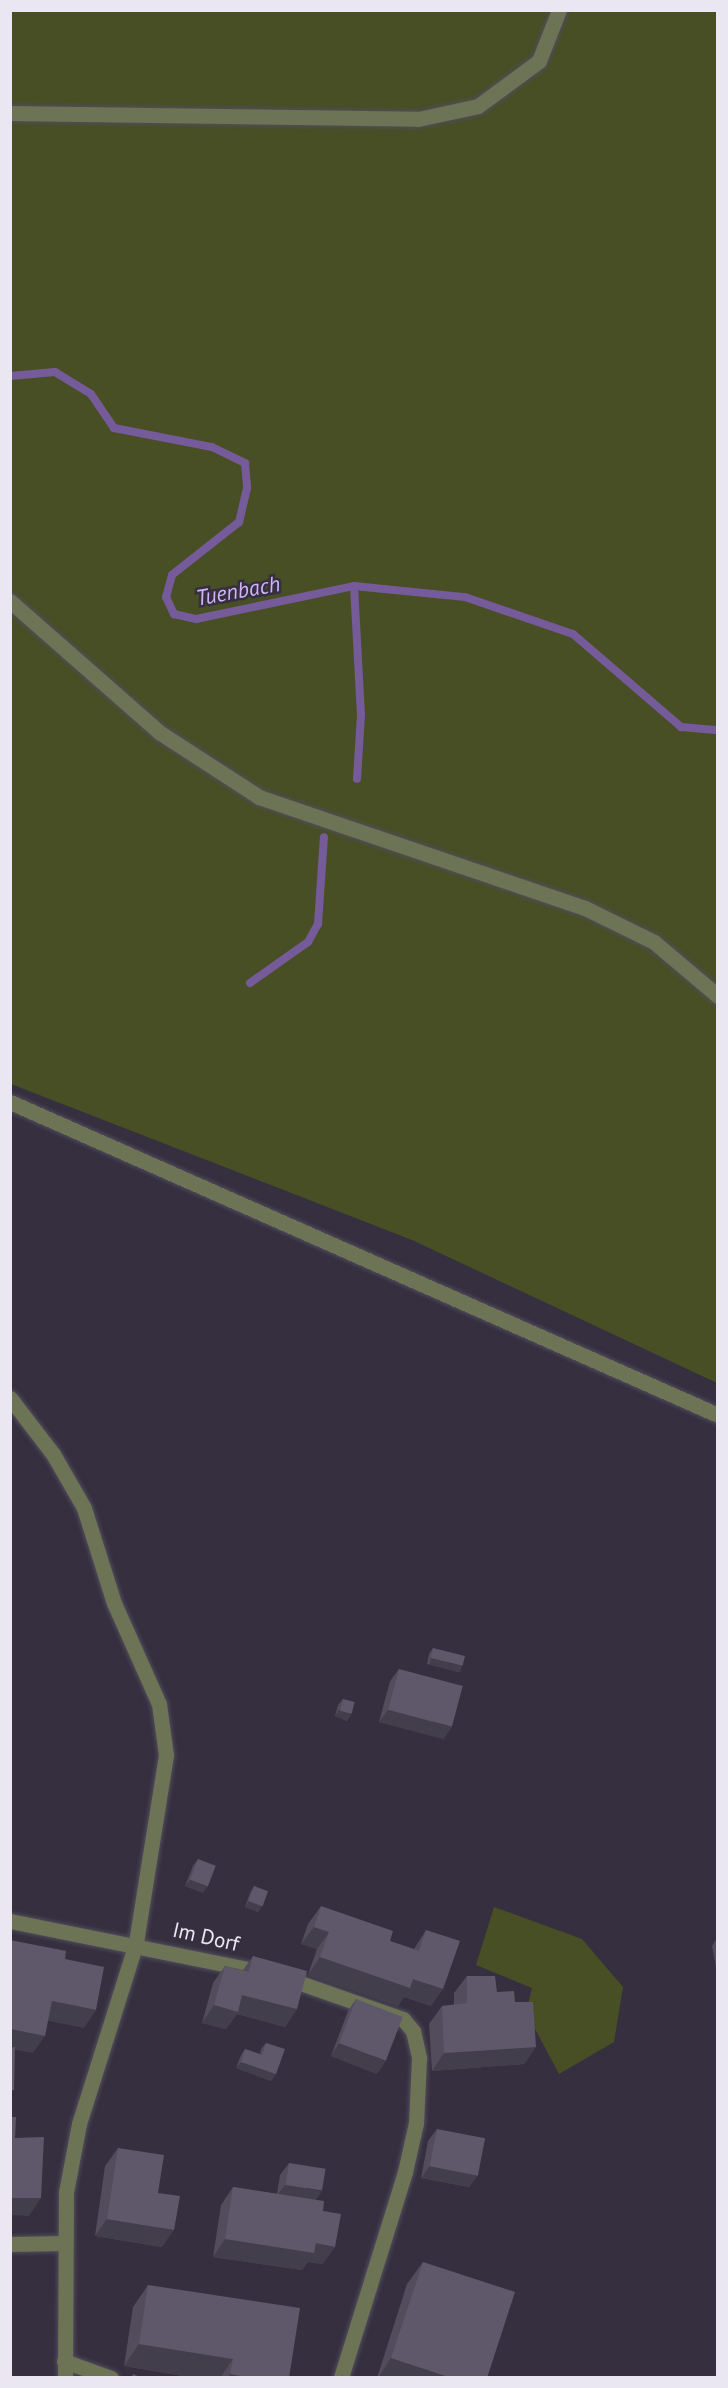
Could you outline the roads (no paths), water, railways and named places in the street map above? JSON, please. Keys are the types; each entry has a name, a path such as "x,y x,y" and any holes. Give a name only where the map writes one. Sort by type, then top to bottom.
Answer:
{"street":[{"path":"10,113 418,119 478,106 538,61 559,10"},
{"path":"10,601 159,732 259,797 585,908 654,942 717,996"},
{"path":"10,1102 717,1415"},
{"path":"10,1398 53,1454 84,1509 114,1603 159,1704 165,1773 136,1943 79,2124 66,2192 65,2378"},
{"name":"Im Dorf","path":"10,1922 136,1943 269,1973 390,2013 413,2031 419,2058 416,2123 369,2298 341,2378"},
{"path":"10,2244 64,2243"},
{"path":"64,2361 111,2378"}],"waterway":[{"name":"Tuenbach","path":"10,376 55,372 91,394 114,428 212,447 245,463 247,488 239,522 172,575 166,597 174,614 196,619 354,586 465,597 573,634 681,727 718,730"},
{"path":"354,586 361,715 357,779"},
{"path":"250,983 308,942 318,924 324,837"}]}
